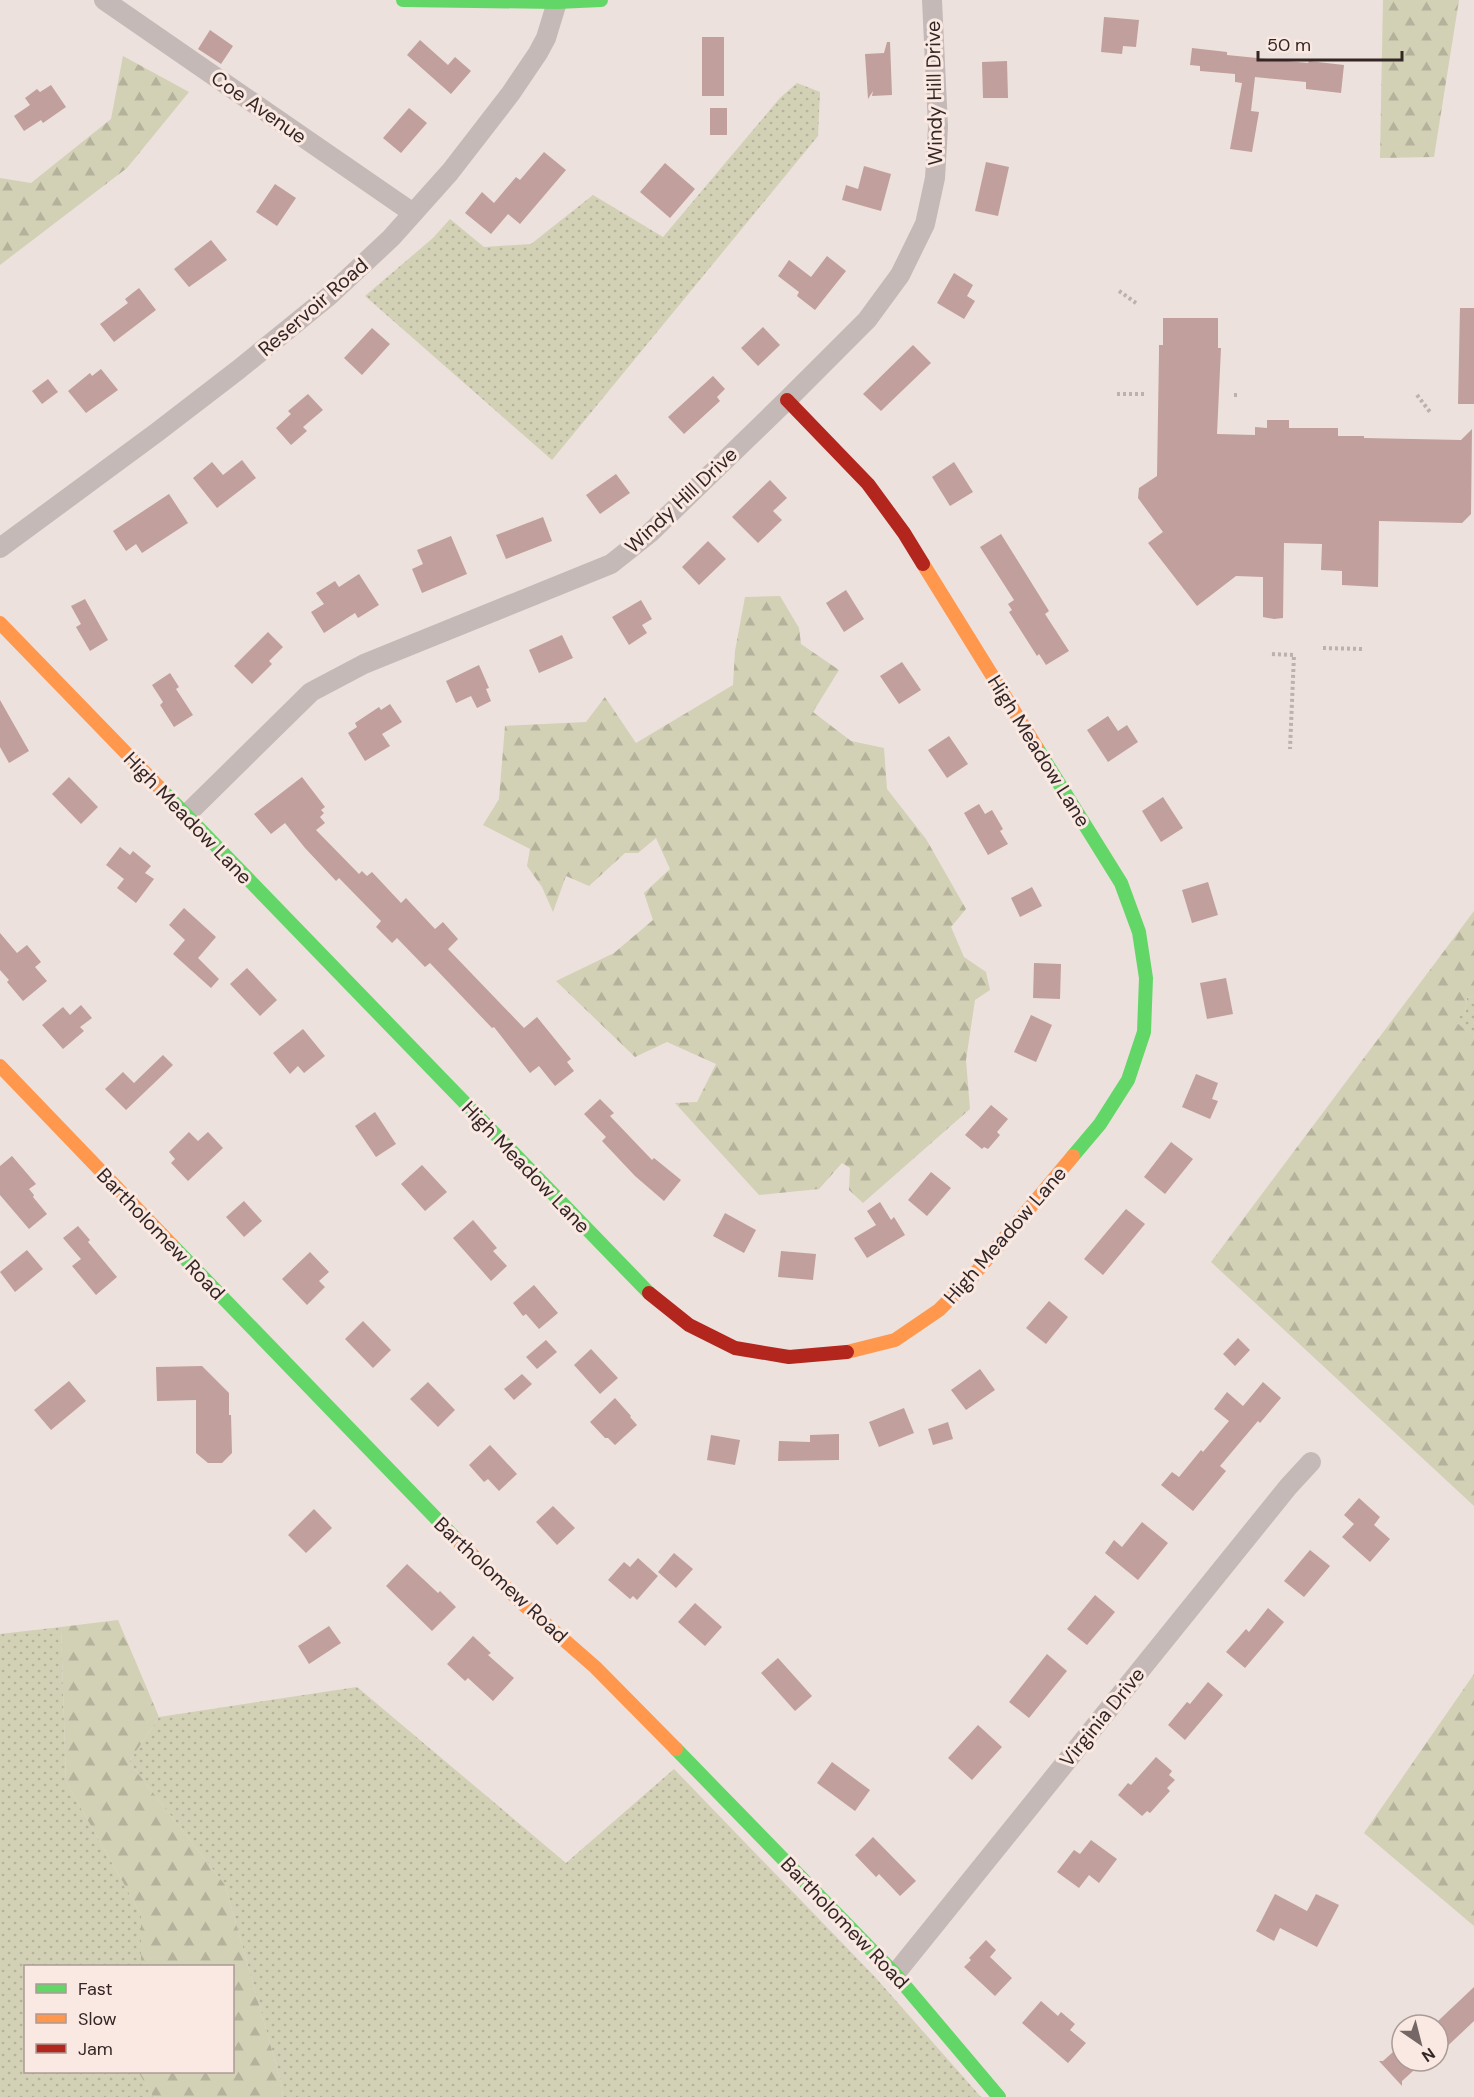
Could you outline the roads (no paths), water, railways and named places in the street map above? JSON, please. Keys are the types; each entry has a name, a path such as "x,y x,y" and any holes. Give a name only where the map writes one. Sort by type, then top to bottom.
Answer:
{"street":[{"name":"Coe Avenue","path":"104,0 413,213"},
{"path":"403,0 557,2 601,0"},
{"name":"Windy Hill Drive","path":"186,815 311,692 363,664 611,564 650,533 867,320 900,275 925,224 935,178 938,127 932,0"},
{"name":"Reservoir Road","path":"0,548 238,370 329,296 391,238 484,129 527,71 546,38 557,2"},
{"name":"High Meadow Lane","path":"0,623 651,1295 689,1325 735,1348 789,1357 841,1354 895,1340 939,1310 972,1277 1100,1124 1128,1080 1144,1032 1146,978 1139,932 1121,884 904,533 868,484 788,400"},
{"name":"Bartholomew Road","path":"0,1066 471,1555 524,1605 595,1666 895,1974 999,2097"},
{"name":"Virginia Drive","path":"895,1974 1281,1496 1311,1462"}]}
